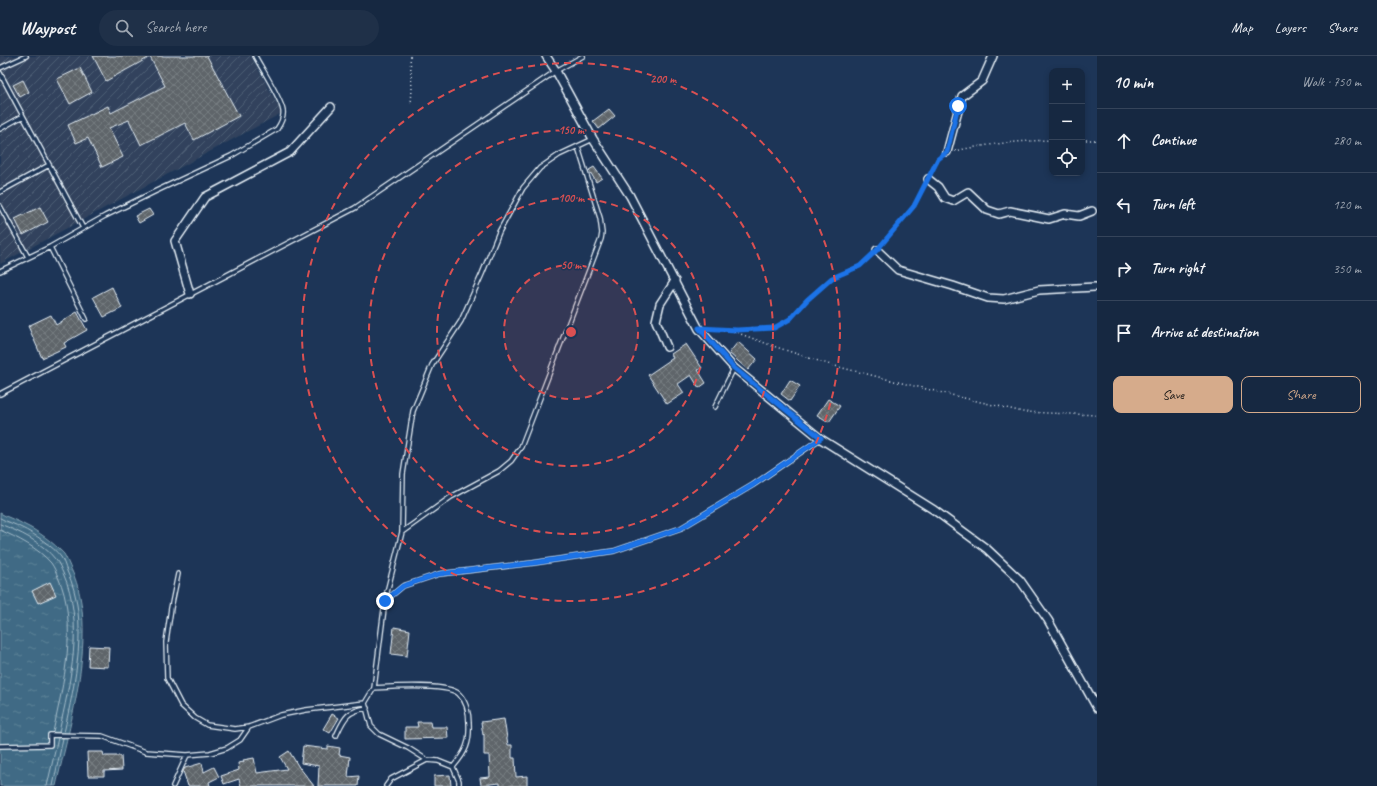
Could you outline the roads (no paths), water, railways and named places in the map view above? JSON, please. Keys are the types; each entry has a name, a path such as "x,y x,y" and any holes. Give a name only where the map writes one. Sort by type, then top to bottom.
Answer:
{"street":[{"path":"546,56 556,71 593,139 630,196 699,328 734,368 821,438 934,510 987,549 1020,580 1048,620 1097,708"},
{"path":"947,152 962,96 982,81 993,56"},
{"path":"190,294 175,241 205,197 290,152 330,107"},
{"path":"928,179 938,187 946,198 953,201 968,192 987,210 999,214 1010,211 1049,219 1065,214 1079,216 1092,211"},
{"path":"877,250 898,270 988,298 1004,298 1039,290 1095,286"},
{"path":"667,347 656,321 660,304 675,281"}],"lane":[{"path":"0,68 26,56"},
{"path":"0,271 28,256 50,247 83,228 154,192 231,156 277,129 281,124 283,117 281,104 255,56"},
{"path":"0,394 355,208 556,71 583,56"},
{"path":"0,73 83,228"},
{"path":"0,129 23,116"},
{"path":"365,703 374,688 385,601 402,532 403,474 413,411 432,365 462,321 499,232 523,188 540,168 559,155 593,139"},
{"path":"402,532 451,497 499,471 511,462 521,447 601,239 602,233 600,218 578,147"},
{"path":"0,192 49,165"},
{"path":"0,206 28,256"},
{"path":"50,247 86,320"},
{"path":"715,407 734,368"},
{"path":"385,601 403,586 439,574 533,563 614,551 681,528 753,485 821,438"},
{"path":"178,574 166,642 168,678 181,705 195,718 207,725 235,729 250,728 280,715 306,710 365,703"},
{"path":"374,688 440,688 450,690 458,694 465,702 469,716 469,730 468,744 463,756 453,767"},
{"path":"365,703 371,726 379,734 408,748 427,760 438,761 453,767 459,781 459,786"},
{"path":"336,736 345,716 357,709 367,708"},
{"path":"0,746 50,745 50,735 102,736 146,752 187,756 210,753 227,748 240,740 250,728"},
{"path":"173,786 187,756"},
{"path":"386,786 391,778 427,760"}],"water":[{"path":"0,513 35,531 51,542 64,554 72,571 80,595 83,621 79,677 68,735 56,786 0,786"}]}
